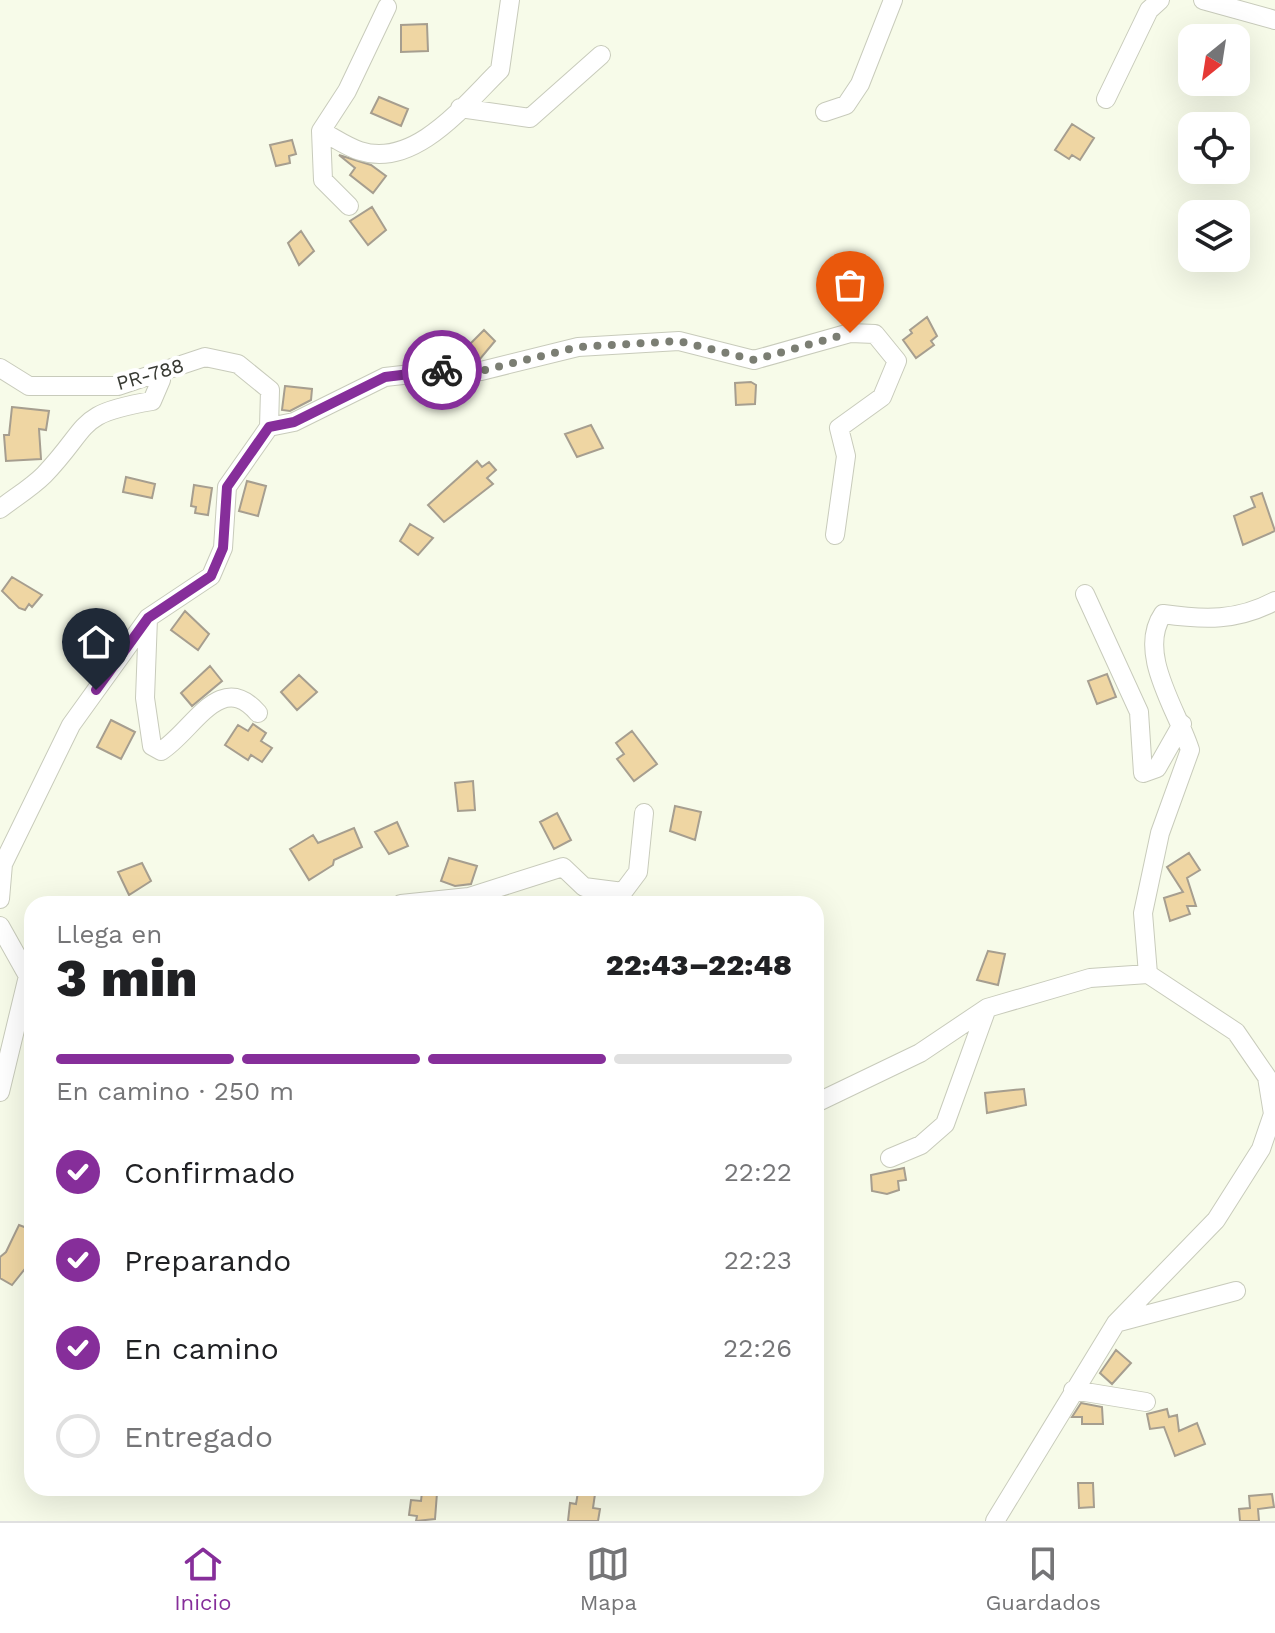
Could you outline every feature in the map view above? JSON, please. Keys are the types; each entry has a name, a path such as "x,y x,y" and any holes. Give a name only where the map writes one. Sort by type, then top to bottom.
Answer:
{"street":[{"path":"321,131 361,151 391,154 415,146 500,70 510,0"},
{"path":"825,112 846,105 860,84 893,0"},
{"path":"1106,99 1149,10 1160,0"},
{"path":"1203,0 1275,20"},
{"path":"349,206 323,180 321,131 347,91 387,7"},
{"path":"460,108 530,118 601,55"},
{"path":"0,899 3,864 71,725 148,618 211,576 223,548 227,487 269,427 294,422 385,377 455,369 481,371 578,347 679,341 754,360 850,333 875,334 897,361 882,397 839,428 846,456 835,535"},
{"name":"PR-788","path":"0,368 29,386 118,386 159,375 205,357 238,364 270,390 269,427"},
{"path":"0,509 44,475 84,422 112,408 152,401 161,380 159,375"},
{"path":"1085,594 1139,712 1143,773 1157,768 1182,724"},
{"path":"1148,974 1143,913 1160,833 1190,750 1154,658 1155,626 1163,614 1212,621 1251,613 1275,601"},
{"path":"148,618 145,698 152,746 161,751 173,743 201,713 226,696 239,697 258,713"},
{"path":"472,896 563,867 584,887 623,892 638,872 644,813"},
{"path":"0,926 24,966"},
{"path":"824,1099 920,1053 987,1008 1090,978 1148,974 1236,1032 1267,1077 1273,1114 1261,1149 1216,1220 1116,1323 995,1521"},
{"path":"0,1092 24,1004"},
{"path":"890,1158 921,1145 945,1124 987,1008"},
{"path":"1116,1323 1236,1291"},
{"path":"1073,1390 1146,1402"}],"building":[{"path":"427,24 428,51 401,52 401,25"},
{"path":"379,97 408,109 401,126 371,113"},
{"path":"1072,124 1094,138 1080,160 1072,155 1069,159 1055,150"},
{"path":"292,140 296,154 289,156 290,163 276,166 270,145"},
{"path":"339,155 371,165 386,176 373,193 350,175 355,168"},
{"path":"372,207 386,230 368,245 350,221"},
{"path":"301,231 314,251 299,265 288,243"},
{"path":"927,317 937,336 931,341 934,345 916,358 903,340"},
{"path":"484,330 495,341 480,359 470,358 463,351"},
{"path":"751,382 756,385 755,404 736,405 735,383"},
{"path":"285,386 312,389 311,400 290,411 282,410"},
{"path":"12,407 49,411 46,430 39,429 41,459 6,461 4,435 9,435"},
{"path":"591,425 603,448 577,457 565,434"},
{"path":"477,461 482,467 489,462 496,470 487,478 493,484 444,522 428,505"},
{"path":"126,477 155,484 152,498 123,492"},
{"path":"247,481 266,486 258,516 239,511"},
{"path":"194,485 212,488 208,515 195,513 196,507 191,506"},
{"path":"1262,493 1275,531 1243,545 1234,516 1255,507 1251,497"},
{"path":"410,524 433,538 418,555 400,541"},
{"path":"12,577 42,595 32,607 29,604 25,610 19,608 2,591"},
{"path":"185,611 209,634 198,650 171,630"},
{"path":"210,666 222,681 192,706 181,693"},
{"path":"1107,674 1116,697 1097,704 1088,681"},
{"path":"299,675 317,692 297,710 281,692"},
{"path":"111,720 135,732 121,759 97,747"},
{"path":"253,724 266,733 261,741 272,748 262,762 251,755 248,760 225,745 238,725 248,731"},
{"path":"632,731 657,764 634,781 617,759 624,754 616,743"},
{"path":"473,781 475,810 458,811 455,783"},
{"path":"675,806 701,812 695,840 670,831"},
{"path":"557,813 571,840 554,849 540,822"},
{"path":"397,822 408,846 389,854 375,832"},
{"path":"354,828 362,847 334,860 333,865 309,880 290,849 313,835 318,843"},
{"path":"1189,853 1200,870 1187,878 1196,906 1187,906 1190,914 1170,921 1164,898 1183,892 1167,867"},
{"path":"449,858 477,866 471,884 455,886 441,881"},
{"path":"142,863 151,881 129,895 118,872"},
{"path":"988,951 1005,954 998,985 977,980"},
{"path":"1024,1089 1026,1105 987,1113 985,1093"},
{"path":"904,1168 906,1180 898,1181 899,1190 887,1194 872,1191 871,1175"},
{"path":"19,1225 24,1227 24,1270 12,1285 0,1278 0,1257 6,1252"},
{"path":"1116,1350 1131,1363 1112,1384 1100,1373"},
{"path":"1081,1403 1102,1407 1103,1424 1082,1424 1082,1417 1072,1417"},
{"path":"1167,1409 1169,1417 1177,1415 1179,1431 1197,1423 1205,1444 1175,1456 1164,1427 1150,1429 1147,1414"},
{"path":"1078,1483 1093,1483 1094,1507 1079,1508"},
{"path":"1272,1494 1274,1507 1258,1509 1259,1521 1240,1521 1239,1509 1250,1508 1249,1496"},
{"path":"422,1496 437,1496 435,1519 416,1521 417,1516 409,1515 411,1500 421,1501"},
{"path":"577,1496 595,1496 593,1508 600,1509 598,1521 568,1521 570,1503 576,1504"}],"way so far":[{"path":"442,370 481,371 578,347 679,341 754,360 850,333"}],"route":[{"path":"96,690 148,618 211,576 223,548 227,487 269,427 294,422 385,377 442,370"}]}
